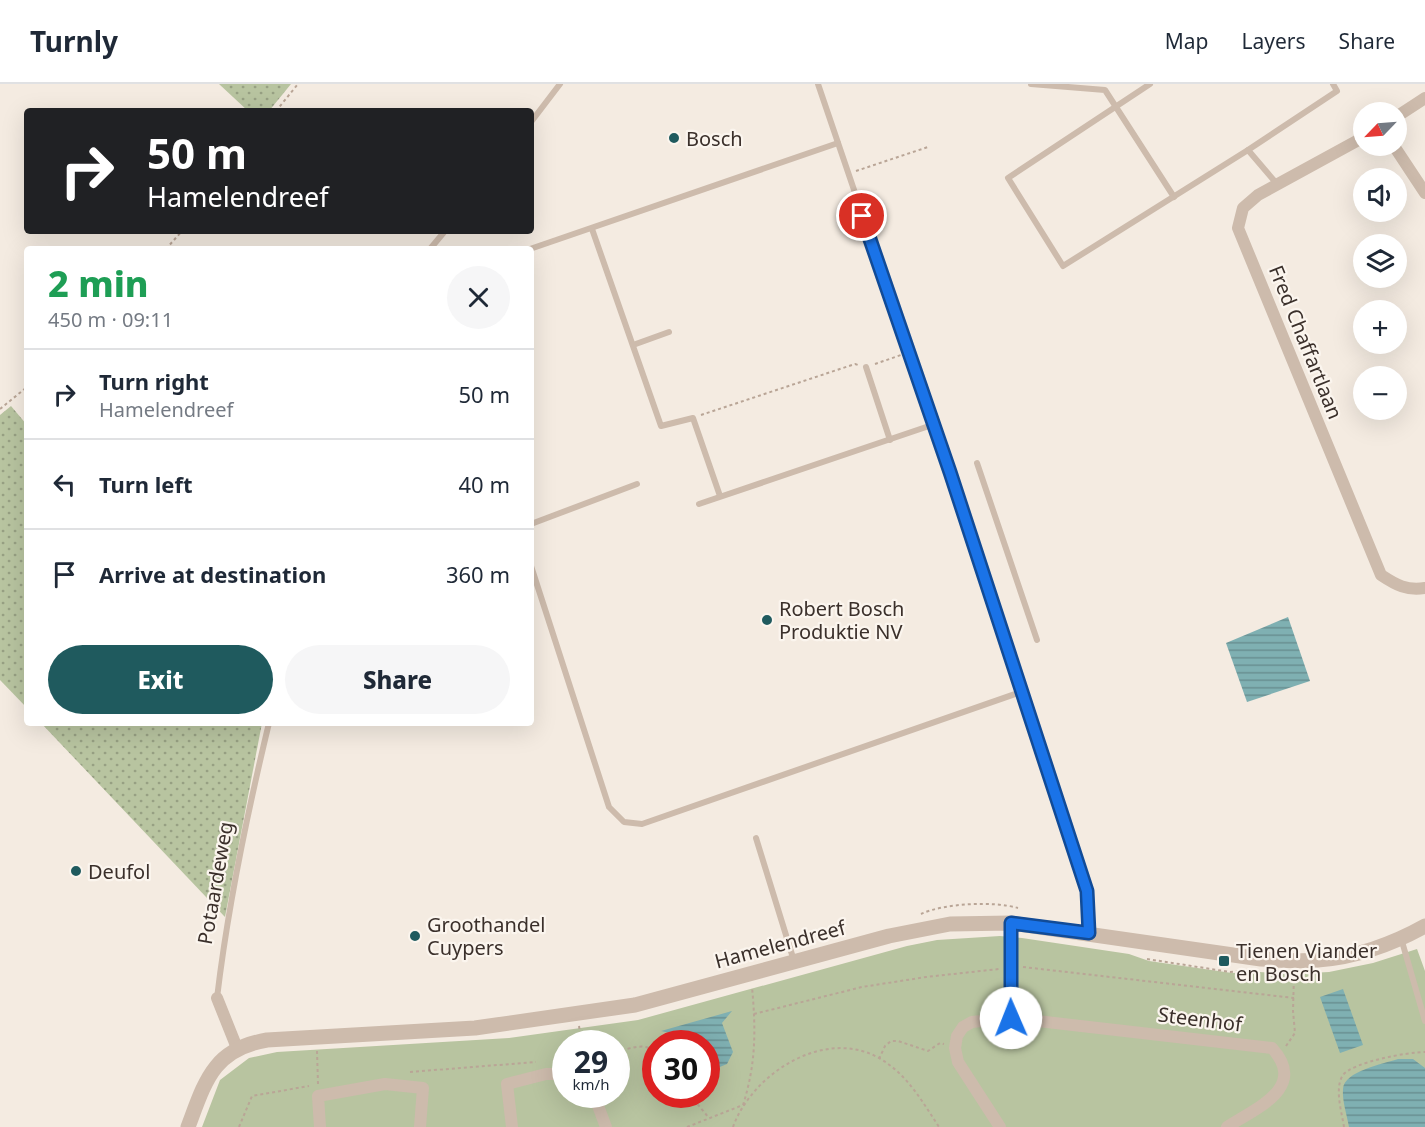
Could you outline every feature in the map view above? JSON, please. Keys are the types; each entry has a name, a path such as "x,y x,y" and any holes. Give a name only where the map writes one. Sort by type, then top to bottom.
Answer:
{"street":[{"path":"1407,110 1425,98"},
{"name":"Fred Chaffartlaan","path":"1353,143 1258,195 1243,208 1238,228 1381,575 1398,586 1412,590 1425,588"},
{"path":"1401,156 1425,193"},
{"path":"1011,923 1011,1018"},
{"name":"Hamelendreef","path":"188,1127 207,1078 222,1058 237,1048 267,1040 475,1028 612,1009 662,999 916,930 950,924 1011,923 1261,958 1294,960 1318,960 1350,955 1424,928"},
{"name":"Potaardeweg","path":"217,998 237,1048"},
{"name":"Steenhof","path":"954,1048 957,1036 963,1027 972,1022 1011,1018 1262,1046 1272,1048 1280,1056"},
{"path":"954,1048 958,1062 1000,1127"},
{"path":"1227,1127 1275,1096 1284,1084 1285,1071 1280,1056"},
{"path":"512,1127 507,1084 552,1074"},
{"path":"320,1127 318,1096 385,1084 423,1088 420,1127"},
{"path":"599,1108 606,1127"}],"lane":[{"path":"534,118 560,84"},
{"path":"818,84 953,483 1087,891 1089,933"},
{"path":"1031,84 1105,90 1174,197"},
{"path":"1150,84 1008,178 1063,266 1248,150 1337,91 1333,84"},
{"path":"534,248 838,143"},
{"path":"1248,150 1277,185"},
{"path":"592,229 661,426 693,418 720,496"},
{"path":"432,246 442,234"},
{"path":"633,345 669,332"},
{"path":"866,367 890,440"},
{"path":"699,504 932,425"},
{"path":"977,463 1037,640"},
{"path":"534,523 637,484"},
{"path":"534,575 609,807 624,822 642,824 1021,692"},
{"name":"Potaardeweg","path":"217,998 223,945 244,830 268,726"},
{"path":"756,838 795,962"},
{"path":"1401,938 1425,1021"}],"path":[{"path":"278,108 298,84"},
{"path":"848,174 928,147"},
{"path":"169,246 179,234"},
{"path":"693,418 855,364 866,367 909,353"},
{"path":"0,409 24,389"},
{"path":"914,917 936,908 965,905 997,905 1025,910"},
{"path":"1141,956 1150,960 1230,972 1242,970"},
{"path":"1286,972 1303,972"},
{"path":"1280,1056 1295,1033 1294,976"},
{"path":"733,1127 751,1079 755,1043 752,986 744,989"},
{"path":"570,1027 579,1026 580,1030"},
{"path":"879,1059 885,1046 891,1041 898,1041 928,1051 940,1043 954,1048"},
{"path":"687,1127 743,1105 762,1082 797,1059 817,1052 837,1049 856,1051 879,1059 898,1072 912,1086 939,1127"},
{"path":"1344,1127 1339,1088 1343,1076 1353,1068 1392,1056 1425,1052"},
{"path":"317,1060 318,1085"},
{"path":"701,1108 709,1118"}],"green space":[{"path":"219,84 291,84 271,108 245,108"},
{"path":"11,406 24,421 24,705 0,680 0,415"},
{"path":"44,726 261,726 225,917"},
{"path":"1000,936 1129,954 1149,961 1232,973 1290,974 1329,972 1373,963 1417,949 1425,971 1425,1127 202,1127 220,1080 249,1058 277,1052 509,1038 552,1032 552,1108 630,1108 630,1030 566,1030 638,1020 907,946 937,940"}],"water":[{"path":"1288,617 1310,681 1247,702 1226,643"},
{"path":"1343,989 1363,1045 1340,1053 1320,997"},
{"path":"732,1011 722,1023 733,1052 727,1064 720,1067 720,1030 665,1030"},
{"path":"1398,1059 1413,1059 1425,1068 1425,1127 1349,1127 1343,1098 1345,1083 1350,1077 1365,1069"}],"place":[{"name":"Bosch","path":"674,138"},
{"name":"Robert Bosch Produktie NV","path":"767,620"},
{"name":"Deufol","path":"76,871"},
{"name":"Groothandel Cuypers","path":"415,936"},
{"name":"Tienen Viander en Bosch","path":"1224,961"}],"route":[{"path":"862,216 950,472 1087,891 1089,933 1011,923 1011,1018"}]}
